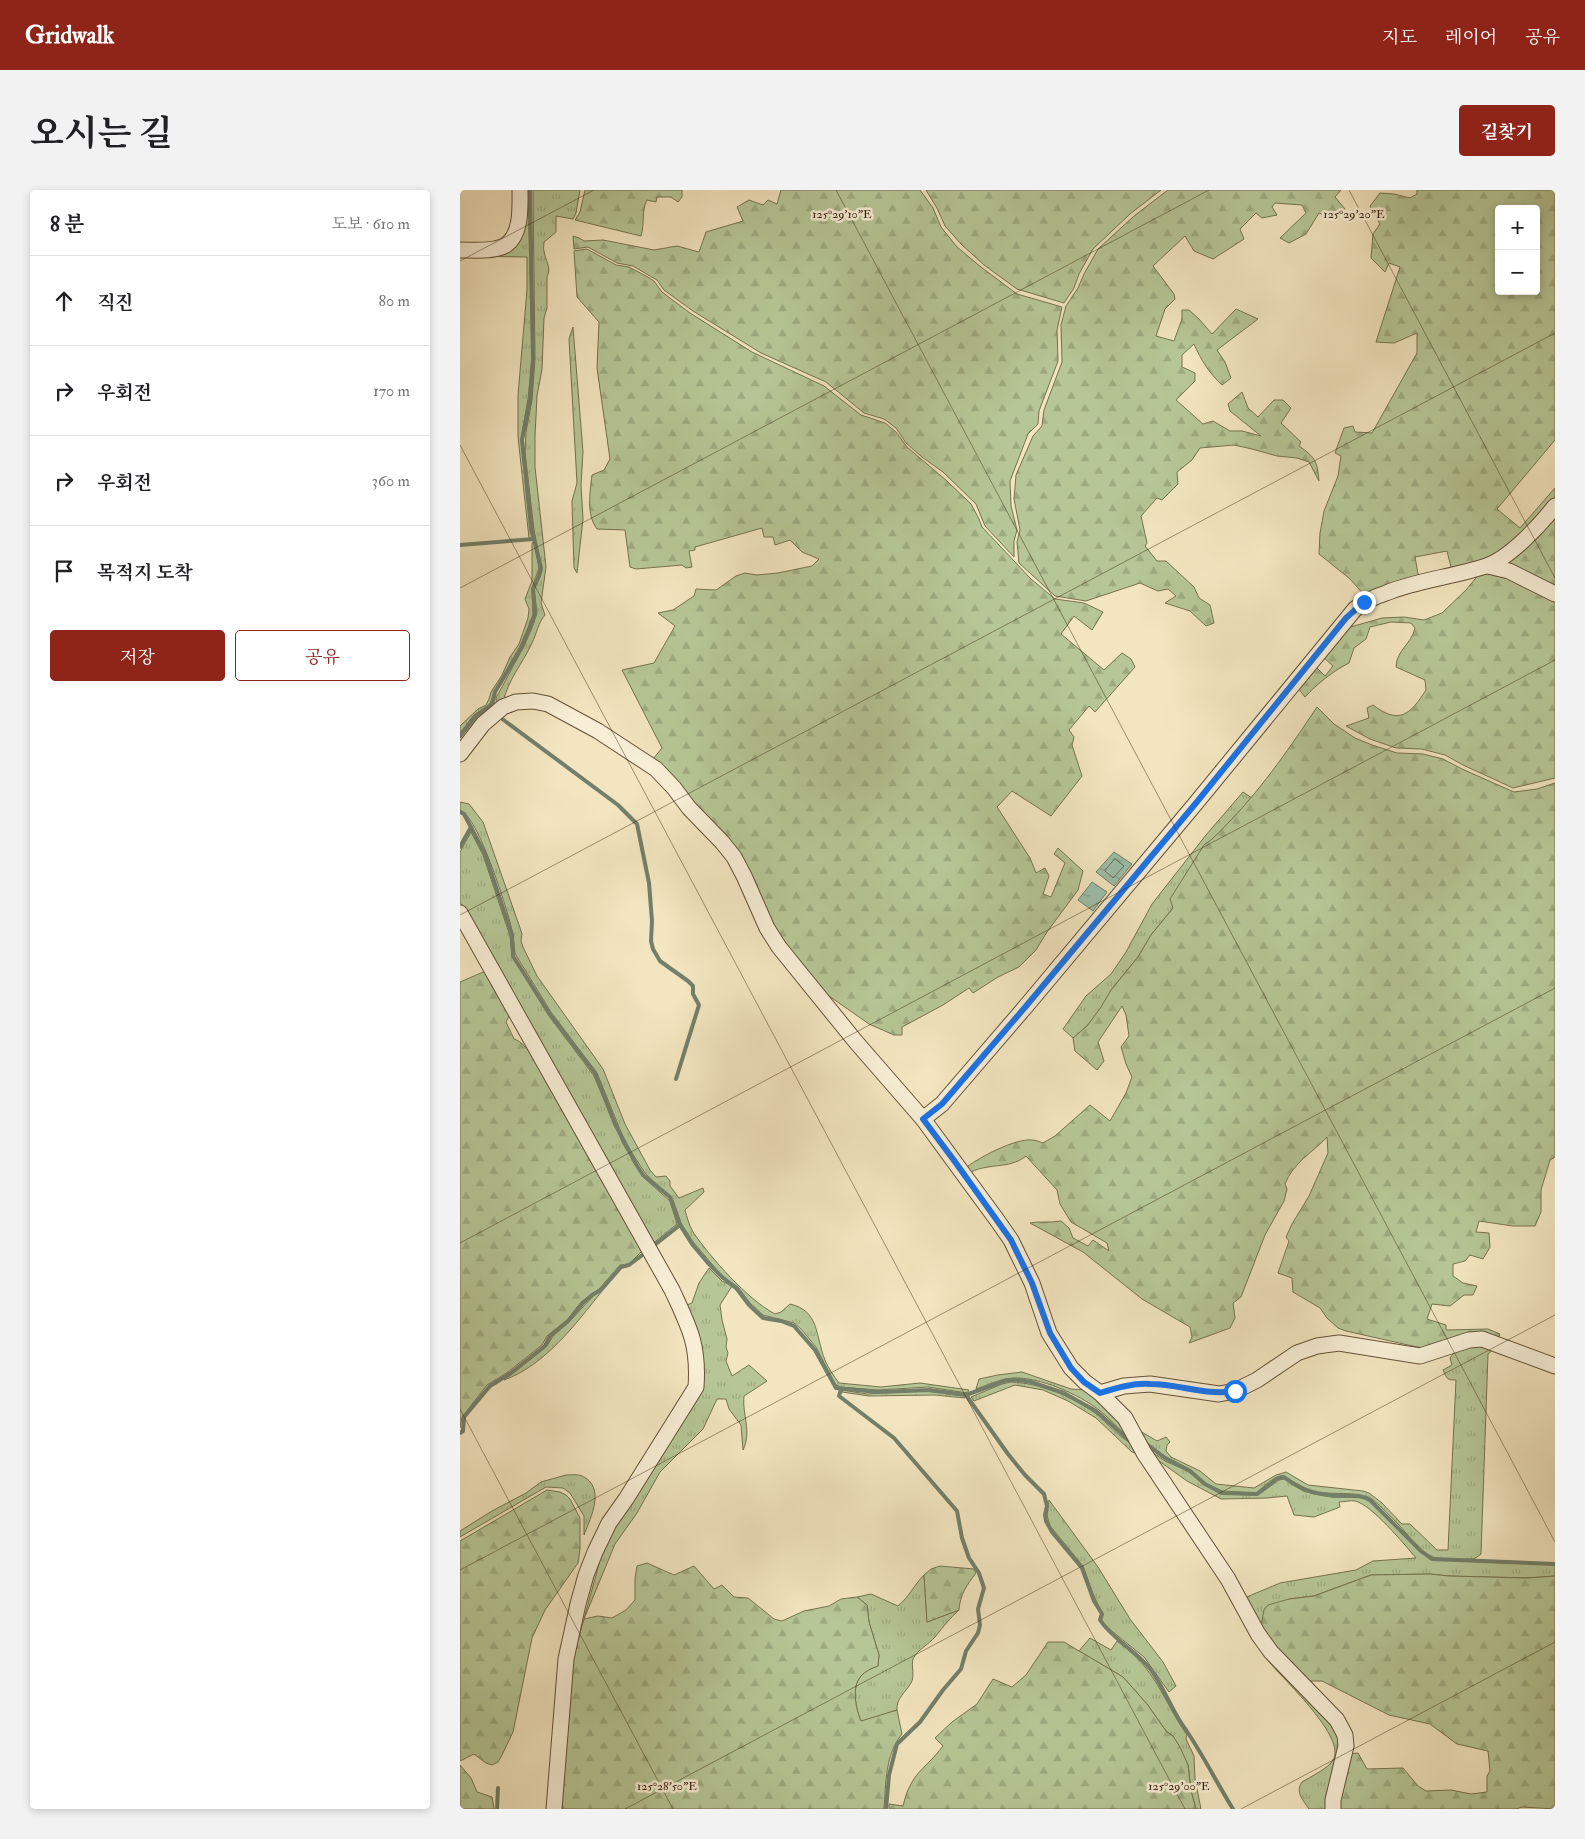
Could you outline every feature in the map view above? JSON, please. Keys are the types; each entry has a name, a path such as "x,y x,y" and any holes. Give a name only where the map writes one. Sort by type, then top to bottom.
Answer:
{"street":[{"path":"460,250 491,249 506,244 515,234 519,220 520,190"},
{"path":"923,1119 942,1104 1021,1012 1355,609 1364,602 1407,585 1488,566 1509,552 1538,528 1555,506"},
{"path":"1488,566 1509,571 1555,594"},
{"path":"460,754 483,724 503,707 516,702 533,701 548,704 598,731 656,769 734,857 767,928 793,966 923,1119 1011,1240 1032,1283 1050,1333 1071,1368 1125,1418 1144,1452 1228,1579 1258,1634 1271,1652 1329,1710 1345,1735 1346,1746 1335,1791 1333,1809"},
{"path":"460,913 672,1290 689,1328 695,1348 696,1386 637,1482 609,1523 586,1575 566,1659 554,1809"},
{"path":"1100,1393 1124,1386 1150,1384 1220,1394 1235,1391 1257,1380 1297,1353 1317,1346 1340,1343 1420,1356 1469,1340 1482,1339 1555,1366"}],"green space":[{"path":"525,190 528,190 532,359 521,439 530,532 533,538 529,538 518,437 518,395 527,290 527,257 460,256 506,249"},
{"path":"533,190 580,190 576,213 573,219 556,216 556,232 544,242 549,270 547,277 547,308 544,318 542,369 537,396 535,467 546,567 541,603 545,615 508,687 503,703 497,706 496,698 534,623 537,612 534,590 542,571 534,530 525,453 535,359"},
{"path":"585,190 682,190 682,197 678,202 671,197 657,197 656,202 647,200 641,236 575,220 580,212"},
{"path":"781,190 920,190 933,208 941,227 957,247 981,267 1017,294 1062,307 1057,330 1058,361 1039,411 1038,424 1028,434 1010,481 1011,506 1017,530 1014,541 1014,557 985,526 976,504 943,472 906,443 896,428 884,419 864,413 826,382 761,353 693,311 664,290 657,280 633,266 617,263 588,247 574,249 573,236 584,241 603,240 654,250 677,246 699,252 706,232 743,221 737,207 749,200 763,205 768,200 777,204"},
{"path":"926,190 1161,190 1130,214 1093,249 1079,274 1074,288 1064,303 1017,289 984,265 945,226"},
{"path":"1168,190 1341,190 1335,197 1345,209 1331,218 1319,213 1306,234 1289,243 1280,238 1306,213 1302,205 1275,203 1272,207 1277,215 1262,218 1256,213 1240,229 1244,239 1213,259 1194,251 1185,236 1153,266 1174,294 1175,299 1165,309 1156,336 1174,341 1182,319 1182,310 1189,310 1212,334 1236,309 1258,319 1217,350 1225,362 1231,378 1222,385 1206,366 1194,344 1182,355 1182,367 1195,373 1195,381 1176,400 1203,424 1213,421 1230,431 1242,431 1261,436 1230,411 1228,404 1242,392 1248,408 1258,417 1274,400 1283,400 1291,408 1281,423 1301,442 1299,446 1315,460 1318,474 1319,481 1309,462 1297,458 1277,456 1234,445 1200,448 1192,460 1177,472 1178,484 1162,500 1157,498 1141,516 1147,543 1145,546 1157,561 1166,561 1194,587 1199,598 1210,605 1214,623 1206,626 1190,611 1165,603 1176,596 1168,589 1158,591 1140,583 1086,601 1055,596 1019,563 1017,542 1020,530 1014,499 1016,475 1033,436 1042,426 1044,410 1062,362 1061,325 1066,306 1078,288 1098,249 1134,216"},
{"path":"1417,190 1555,190 1555,440 1497,509 1520,528 1555,488 1555,503 1506,551 1452,571 1447,551 1415,557 1419,579 1366,597 1350,579 1319,554 1320,533 1324,511 1338,476 1341,456 1335,453 1344,428 1353,426 1355,432 1372,433 1417,353 1417,333 1394,343 1376,342 1400,267 1389,263 1385,272 1371,258 1373,234 1380,224 1370,206 1380,193 1410,198 1417,194"},
{"path":"587,249 616,265 629,267 646,276 654,281 662,292 690,313 752,352 824,386 861,415 885,423 896,432 907,447 971,504 982,527 1031,579 1055,599 1084,603 1103,612 1092,630 1074,616 1061,634 1104,670 1122,653 1131,659 1135,667 1095,712 1089,706 1069,730 1074,737 1072,745 1082,776 1051,816 1012,791 997,807 1030,858 1036,873 1045,868 1049,876 1043,894 1051,897 1065,863 1054,854 1058,848 1083,871 1078,890 1036,950 1019,967 998,977 973,993 969,988 943,1005 902,1027 902,1035 894,1035 869,1024 809,982 781,947 746,874 653,759 662,748 622,670 654,663 675,626 658,613 673,610 694,596 696,589 716,590 736,576 745,573 757,575 778,573 812,566 819,559 802,552 790,540 775,545 773,537 764,537 762,528 695,547 695,550 689,551 692,567 686,568 682,565 636,569 630,567 625,530 597,529 590,510 592,475 604,470 610,459 597,368 599,322 577,297 574,251"},
{"path":"573,327 583,452 581,485 583,519 577,573 574,568 572,501 577,483 569,339"},
{"path":"1555,514 1555,587 1526,571 1500,562"},
{"path":"534,542 539,568 532,588 533,614 528,628 494,692 490,704 474,715 460,733 460,726 478,709 486,705 491,692 519,644 528,618 529,609 525,599 532,581 532,543"},
{"path":"1490,571 1555,599 1555,778 1513,788 1445,755 1422,749 1396,748 1370,739 1346,726 1369,718 1367,708 1373,705 1390,715 1397,716 1403,714 1415,706 1426,690 1425,680 1396,667 1401,651 1413,634 1415,628 1411,623 1391,622 1370,627 1366,639 1354,648 1349,663 1326,678 1305,697 1298,688 1316,667 1325,676 1333,666 1323,657 1347,628 1382,618 1404,617 1424,620 1442,613 1466,590 1480,573"},
{"path":"1317,707 1334,724 1355,738 1397,753 1423,754 1443,759 1514,792 1537,789 1555,783 1555,1157 1550,1160 1541,1190 1541,1212 1535,1226 1513,1226 1479,1221 1476,1232 1489,1233 1490,1247 1483,1259 1470,1255 1465,1261 1453,1264 1453,1276 1463,1283 1477,1286 1473,1295 1464,1295 1450,1306 1432,1304 1427,1319 1446,1325 1446,1330 1488,1329 1500,1334 1498,1340 1434,1349 1346,1331 1338,1328 1320,1308 1293,1292 1292,1278 1278,1273 1289,1241 1286,1237 1309,1196 1328,1153 1327,1137 1298,1164 1288,1177 1285,1184 1287,1189 1284,1201 1265,1235 1241,1297 1233,1303 1235,1318 1230,1328 1189,1343 1192,1337 1190,1327 1142,1299 1083,1252 1030,1223 1061,1221 1069,1228 1073,1238 1088,1246 1093,1240 1109,1251 1107,1243 1071,1222 1060,1204 1057,1190 1026,1156 1012,1163 982,1168 967,1174 964,1169 986,1155 1016,1142 1032,1140 1043,1143 1055,1136 1090,1105 1110,1121 1126,1093 1132,1077 1121,1047 1129,1036 1126,1015 1122,1006 1098,1042 1104,1061 1097,1070 1075,1051 1073,1038 1087,1026 1111,990 1138,957 1151,935 1173,908 1170,899 1204,845 1222,829 1256,792"},
{"path":"1243,792 1252,798 1212,840 1204,845 1173,908 1151,935 1138,957 1111,990 1102,1007 1087,1026 1073,1038 1063,1029 1086,996 1111,974 1126,952 1152,904 1206,835"},
{"path":"460,802 469,804 483,822 522,934 521,941 523,947 537,976 603,1069 625,1124 650,1170 656,1177 666,1176 670,1181 670,1186 679,1198 703,1188 704,1192 685,1210 693,1232 709,1254 753,1299 775,1314 781,1312 790,1304 800,1307 807,1312 815,1326 826,1363 839,1383 881,1387 920,1383 969,1390 967,1393 928,1387 878,1390 840,1387 835,1384 816,1347 801,1329 794,1323 763,1315 750,1303 738,1287 722,1276 694,1243 681,1223 673,1200 645,1173 625,1142 597,1073 551,1012 517,957 508,916 497,882 475,828 467,816 460,810"},
{"path":"471,832 483,855 510,936 512,956 549,1016 594,1076 623,1144 643,1177 670,1201 677,1224 651,1245 460,902 460,852"},
{"path":"488,970 509,1010 506,1022 514,1039 533,1054 643,1250 629,1264 620,1265 599,1289 581,1302 567,1320 547,1336 542,1345 508,1372 487,1385 462,1417 460,1428 460,982"},
{"path":"709,1268 722,1281 732,1286 720,1305 727,1339 726,1347 728,1353 726,1361 732,1376 749,1365 767,1381 744,1396 747,1430 746,1443 743,1450 741,1425 729,1409 726,1399 717,1399 703,1429 660,1472 637,1513 615,1544 584,1619 600,1560 615,1525 696,1391 684,1306 692,1303 699,1283"},
{"path":"602,1291 570,1330 546,1354 519,1374 504,1380 547,1346 553,1336 595,1294"},
{"path":"1460,1345 1496,1347 1488,1354 1481,1554 1474,1559 1453,1560 1428,1555 1419,1548 1383,1509 1366,1496 1312,1491 1282,1476 1271,1480 1256,1493 1222,1491 1205,1483 1189,1469 1166,1457 1142,1439 1111,1401 1114,1396 1140,1431 1157,1441 1166,1437 1170,1442 1167,1445 1166,1451 1171,1457 1200,1471 1216,1484 1254,1488 1276,1475 1286,1472 1308,1485 1363,1491 1369,1493 1382,1503 1402,1524 1410,1524 1437,1550 1448,1550 1456,1380 1448,1378 1443,1370 1452,1365 1450,1358"},
{"path":"1022,1372 1071,1389 1086,1390 1111,1409 1131,1440 1103,1413 1090,1404 1047,1383 1024,1378 1013,1378 976,1389 979,1379"},
{"path":"1011,1382 1055,1391 1076,1401 1095,1413 1119,1435 1135,1445 1139,1454 1132,1452 1096,1418 1068,1401 1043,1390 1015,1385 974,1401 971,1397"},
{"path":"842,1390 867,1394 925,1391 965,1396 965,1398 935,1395 869,1396 842,1392"},
{"path":"1142,1445 1165,1461 1190,1472 1204,1485 1221,1494 1258,1495 1279,1480 1284,1479 1303,1491 1314,1494 1331,1497 1361,1497 1371,1502 1420,1552 1434,1560 1555,1565 1555,1576 1527,1578 1430,1574 1371,1575 1314,1596 1289,1599 1260,1632 1242,1599 1280,1583 1356,1570 1373,1561 1416,1558 1370,1509 1362,1504 1353,1501 1339,1502 1340,1507 1314,1517 1294,1515 1287,1496 1221,1499 1187,1481 1159,1461 1157,1462"},
{"path":"566,1475 582,1476 593,1487 595,1503 584,1535 584,1516 570,1493 563,1488 546,1487 460,1537 460,1531 526,1493 541,1482"},
{"path":"547,1490 566,1495 580,1518 578,1563 545,1610 532,1638 513,1732 501,1757 498,1762 492,1765 474,1754 460,1761 460,1541"},
{"path":"1049,1500 1098,1567 1130,1619 1163,1662 1176,1686 1169,1692 1144,1657 1101,1620 1102,1613 1083,1566 1050,1526 1047,1515"},
{"path":"647,1563 674,1575 694,1566 714,1589 722,1585 734,1597 748,1598 774,1619 782,1621 804,1611 829,1606 841,1599 857,1597 867,1605 869,1622 879,1655 878,1666 864,1673 858,1681 855,1692 857,1710 861,1721 897,1710 902,1734 896,1742 889,1760 884,1809 562,1809 572,1661 584,1619 598,1616 612,1618 626,1610 635,1600 637,1566"},
{"path":"940,1566 974,1569 976,1573 962,1594 959,1610 927,1622 924,1575 931,1569"},
{"path":"1430,1574 1527,1578 1555,1576 1555,1809 1522,1807 1516,1809 1335,1809 1347,1754 1358,1753 1367,1769 1403,1768 1418,1786 1426,1791 1451,1790 1471,1794 1487,1792 1487,1776 1490,1771 1488,1751 1457,1744 1430,1724 1389,1715 1322,1681 1301,1681 1260,1632 1264,1610 1268,1605 1289,1599 1314,1596 1371,1575"},
{"path":"924,1575 927,1622 959,1610 913,1659 912,1681 900,1699 897,1710 861,1722 856,1705 856,1686 863,1674 878,1666 879,1655 869,1622 867,1605 857,1597 871,1594 898,1606"},
{"path":"1090,1638 1111,1650 1117,1641 1150,1673 1187,1735 1186,1739 1194,1756 1195,1779 1201,1809 1196,1809 1191,1791 1188,1765 1173,1736 1166,1731 1147,1704 1123,1677 1079,1651"},
{"path":"1048,1642 1064,1642 1123,1677 1147,1704 1180,1747 1188,1765 1191,1791 1196,1809 889,1809 889,1804 903,1806 914,1779 943,1746 935,1738 952,1722 977,1704 993,1679 1012,1687 1026,1675"},
{"path":"1256,1642 1330,1718 1342,1744 1327,1809 1309,1809 1299,1789 1302,1782 1324,1769 1333,1760 1335,1750 1331,1738 1313,1710 1271,1664"},
{"path":"460,1765 471,1778 477,1792 492,1797 494,1809 460,1809"}],"water":[{"path":"1114,852 1132,864 1114,886 1096,872"},
{"path":"1092,882 1107,892 1093,911 1078,900"}],"waterway":[{"path":"460,736 476,716 493,702 495,692 522,647 535,614 533,589 541,568 532,531 522,440 530,400 533,359 530,190"},
{"path":"460,545 534,539"},
{"path":"501,718 618,805 637,824 649,883 652,921 651,941 653,949 660,961 693,986 693,994 699,1005 676,1079"},
{"path":"460,812 464,814 485,854 512,935 513,956 549,1013 595,1073 615,1124 643,1175 670,1197 680,1225 692,1244 708,1263 737,1289 749,1305 763,1318 781,1321 794,1326 815,1350 836,1388 878,1392 929,1390 966,1395 1007,1380 1031,1382 1064,1393 1096,1411 1131,1442"},
{"path":"460,847 471,827"},
{"path":"652,1247 680,1225"},
{"path":"460,1433 463,1431 464,1417 490,1386 511,1373 545,1346 550,1336 568,1321 583,1303 601,1290 621,1267 629,1265 645,1253"},
{"path":"841,1389 839,1396 894,1438 957,1511 962,1538 969,1558 979,1573 984,1588 978,1609 980,1625 978,1633 966,1651 961,1669 920,1722 897,1744 889,1775 886,1809"},
{"path":"966,1395 1008,1454 1044,1494 1047,1506 1046,1521 1052,1532 1082,1568 1094,1601 1102,1614 1100,1620 1111,1634 1139,1657 1151,1670 1233,1809"},
{"path":"1145,1443 1165,1458 1190,1471 1205,1484 1222,1493 1257,1494 1278,1478 1284,1477 1312,1492 1367,1498 1421,1551 1432,1559 1555,1564"},
{"path":"497,1809 498,1788"}],"route":[{"path":"1235,1391 1220,1394 1150,1384 1124,1386 1100,1393 1084,1382 1071,1368 1050,1333 1032,1283 1011,1240 923,1119 942,1104 1027,1005 1196,803 1346,618 1364,602"}]}
